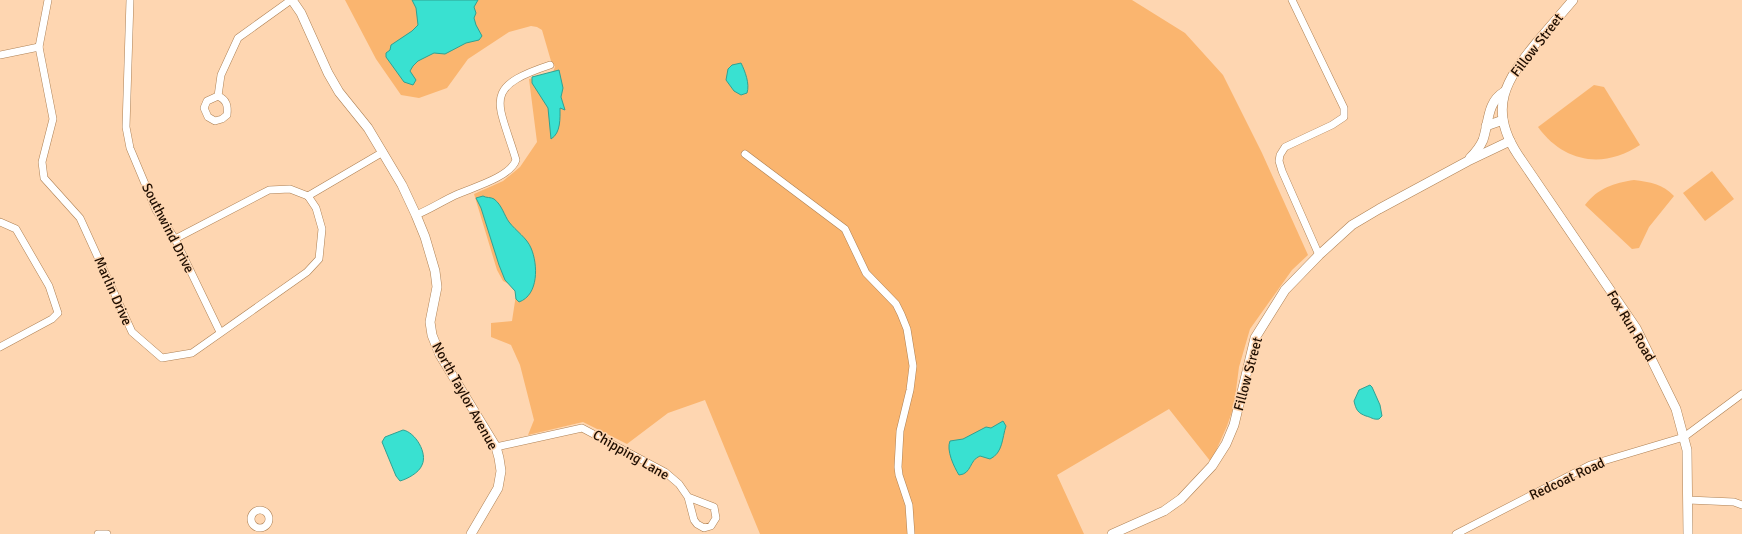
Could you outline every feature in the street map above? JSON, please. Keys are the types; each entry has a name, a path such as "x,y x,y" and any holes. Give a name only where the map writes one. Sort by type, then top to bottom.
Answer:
{"street":[{"name":"Marlin Drive","path":"48,0 39,47 52,119 42,162 44,178 80,218 132,332 162,358 192,353 307,272 320,259 322,229 316,208 308,196"},
{"name":"Southwind Drive","path":"130,0 126,127 130,148 156,210 175,239 220,332"},
{"path":"218,96 220,76 238,38 291,0"},
{"name":"North Taylor Avenue","path":"291,0 301,14 323,64 335,85 368,128 402,185 431,253 437,279 436,293 430,322 434,342 440,355 496,447 501,471 498,488 471,534"},
{"path":"1292,0 1344,108 1344,117 1332,125 1285,147 1280,155 1279,161 1282,171 1319,256"},
{"name":"Fillow Street","path":"1112,534 1164,511 1181,499 1212,466 1226,444 1234,425 1255,338 1285,290 1319,256 1352,225 1468,161 1510,141 1503,120 1504,92 1511,76 1573,0"},
{"path":"0,55 39,47"},
{"path":"416,215 458,194 485,184 512,167 516,160 502,118 500,103 503,92 510,83 520,76 550,65"},
{"name":"Fillow Street","path":"1468,161 1482,141 1493,102 1497,96 1504,92"},
{"path":"1486,126 1503,120"},
{"name":"Fox Run Road","path":"1510,141 1636,328 1676,409 1684,437 1688,464 1688,534"},
{"path":"175,239 269,190 290,189 308,196 383,152"},
{"path":"745,154 845,229 866,273 896,304 902,314 907,329 913,366 910,390 900,431 898,467 909,505 911,534"},
{"path":"0,347 52,319 58,314 49,286 16,229 2,223"},
{"name":"Redcoat Road","path":"1456,534 1590,465 1684,437 1742,394"},
{"name":"Chipping Lane","path":"496,447 582,428 665,472 679,484 688,497 697,524 704,528 711,526 716,518 714,507 688,497"},
{"path":"1688,500 1734,502 1742,505"},
{"path":"98,534 107,534"}],"shaded area":[{"path":"345,0 1132,0 1185,33 1223,75 1262,153 1308,255 1292,270 1250,329 1239,367 1234,406 1211,462 1169,409 1057,475 1084,534 760,534 705,400 668,413 627,444 583,422 528,435 534,420 520,365 511,345 491,337 491,323 512,321 517,288 503,281 497,270 474,194 503,181 520,167 537,142 529,79 552,74 555,67 551,61 542,30 531,26 509,32 468,59 447,88 419,98 401,95 376,59"},
{"path":"1594,85 1604,87 1640,145 1626,153 1613,157 1599,159 1585,158 1572,155 1560,148 1548,139 1538,127"},
{"path":"1712,171 1734,199 1705,221 1683,193"},
{"path":"1634,180 1661,186 1674,196 1649,227 1639,248 1632,249 1585,205 1601,190 1613,185"}],"water":[{"path":"412,0 478,0 474,7 476,13 474,18 482,36 479,40 466,43 445,54 434,53 418,61 410,71 416,80 413,85 404,82 386,57 386,53 390,50 391,45 412,31 418,25 416,8"},
{"path":"741,63 748,89 747,93 741,95 734,91 726,80 728,69 732,65"},
{"path":"559,70 563,88 561,97 565,110 560,108 560,121 557,133 551,139 548,108 532,83 532,77"},
{"path":"483,196 493,198 497,201 509,222 527,241 531,248 535,262 535,278 530,293 526,298 519,302 516,299 515,291 505,280 481,208 476,198"},
{"path":"1370,385 1380,405 1382,416 1379,419 1374,419 1361,414 1358,411 1354,401 1359,390"},
{"path":"1003,421 1006,426 1000,449 997,453 990,459 980,456 976,458 966,472 959,475 950,454 950,441 963,439 986,427 991,428"},
{"path":"403,430 408,432 416,439 422,449 423,460 422,465 416,473 400,481 396,476 382,442 385,437"}]}
